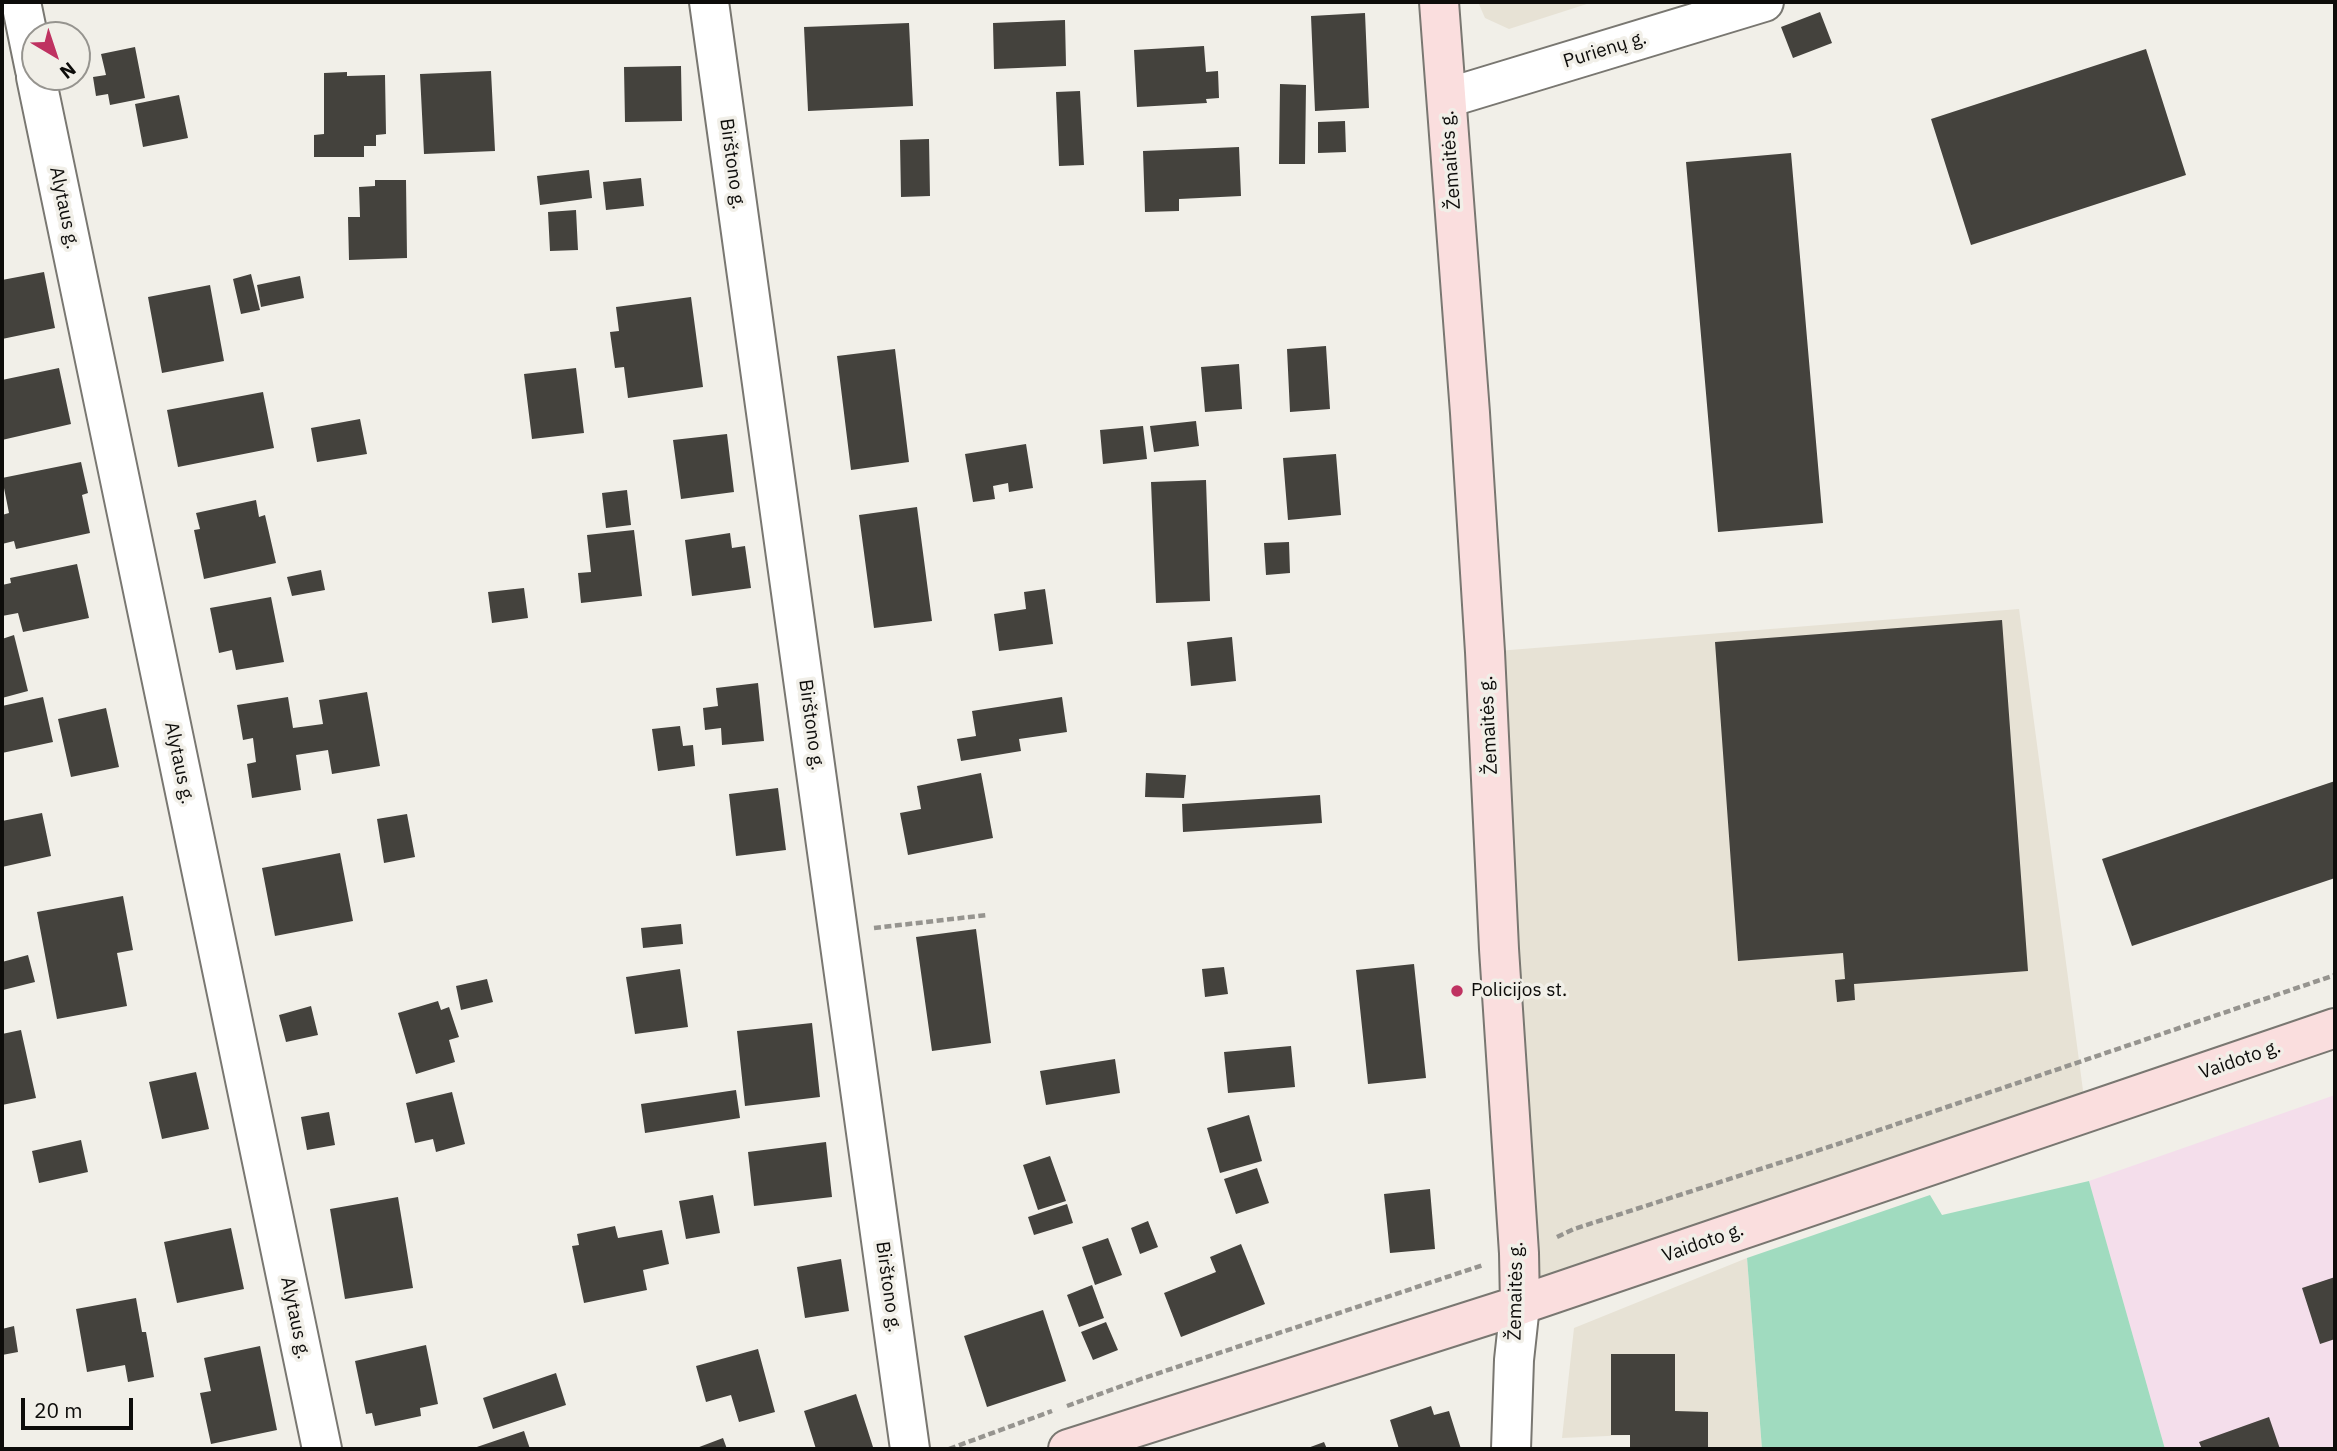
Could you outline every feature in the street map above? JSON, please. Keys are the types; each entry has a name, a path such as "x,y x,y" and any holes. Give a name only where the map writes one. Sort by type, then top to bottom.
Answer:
{"main road":[{"name":"Žemaitės g.","path":"1439,2 1473,453 1520,1305"},
{"name":"Vaidoto g.","path":"1068,1449 1520,1305 2335,1028"}],"street":[{"path":"2,2 22,2 26,21"},
{"name":"Birštono g.","path":"709,2 910,1449"},
{"name":"Purienų g.","path":"1447,98 1763,2"},
{"name":"Alytaus g.","path":"39,91 322,1449"},
{"name":"Žemaitės g.","path":"1511,1449 1514,1360 1520,1305"}],"path":[{"path":"839,933 987,915"},
{"path":"947,1449 1141,1379 1519,1253 1574,1229 1838,1144 2335,975"}],"shaded area":[{"path":"1478,2 1593,2 1509,29 1485,18"},
{"path":"2019,609 2086,1113 1520,1305 1485,652"},
{"path":"2335,1095 2335,1449 2165,1449 2089,1181"},
{"path":"1747,1258 1762,1449 1630,1449 1630,1435 1562,1438 1574,1328"}],"green space":[{"path":"2089,1181 2165,1449 1762,1449 1747,1258 1930,1195 1942,1215"}],"building":[{"path":"1820,12 1832,43 1793,58 1781,27"},
{"path":"1365,13 1369,108 1315,111 1311,16"},
{"path":"1065,20 1066,66 994,69 993,23"},
{"path":"909,23 913,106 808,111 804,27"},
{"path":"1204,46 1206,72 1218,71 1219,98 1206,99 1207,103 1137,107 1134,50"},
{"path":"135,47 145,98 110,105 108,94 96,96 93,77 106,75 101,54"},
{"path":"2146,49 2186,175 1971,245 1931,119"},
{"path":"681,66 682,121 625,122 624,67"},
{"path":"491,71 495,151 424,154 420,74"},
{"path":"347,72 347,76 385,75 386,134 376,135 376,146 364,146 364,157 314,157 314,135 324,134 324,73"},
{"path":"1280,84 1306,85 1305,164 1279,164"},
{"path":"1080,91 1084,165 1059,166 1056,92"},
{"path":"179,95 188,138 143,147 135,104"},
{"path":"1345,121 1346,152 1318,153 1318,122"},
{"path":"929,139 930,196 901,197 900,140"},
{"path":"1239,147 1241,196 1179,199 1179,211 1145,212 1143,151"},
{"path":"1791,153 1823,523 1718,532 1686,162"},
{"path":"589,170 592,198 540,205 537,176"},
{"path":"641,178 644,206 606,210 603,182"},
{"path":"375,180 406,180 407,258 349,260 348,217 360,217 359,187 375,186"},
{"path":"576,210 578,250 550,251 548,212"},
{"path":"44,272 55,328 2,339 2,280"},
{"path":"251,274 260,310 241,314 233,279"},
{"path":"300,276 304,298 261,307 257,285"},
{"path":"210,285 224,361 162,373 148,297"},
{"path":"691,297 703,387 628,398 624,367 615,368 610,332 619,331 616,307"},
{"path":"1326,346 1330,409 1290,412 1287,349"},
{"path":"895,349 909,462 851,470 837,356"},
{"path":"1239,364 1242,409 1205,412 1201,367"},
{"path":"59,368 71,424 2,440 2,380"},
{"path":"576,368 584,433 532,439 524,374"},
{"path":"263,392 274,448 178,467 167,410"},
{"path":"360,419 367,454 317,462 311,428"},
{"path":"1196,421 1199,446 1154,452 1150,426"},
{"path":"1143,426 1147,459 1103,464 1100,430"},
{"path":"727,434 734,492 681,499 673,440"},
{"path":"1026,444 1033,488 1009,492 1008,483 993,486 995,499 973,502 965,454"},
{"path":"1336,454 1341,515 1288,520 1283,458"},
{"path":"81,462 88,493 82,495 90,533 16,549 14,541 2,544 2,515 9,513 2,478"},
{"path":"1206,480 1210,601 1156,603 1151,482"},
{"path":"627,490 631,525 606,528 602,493"},
{"path":"256,500 259,517 265,515 276,563 204,579 194,530 200,529 196,513"},
{"path":"917,507 932,621 874,628 859,515"},
{"path":"634,530 642,596 581,603 578,573 591,572 587,535"},
{"path":"730,533 732,548 745,546 751,588 692,596 685,540"},
{"path":"1289,542 1290,573 1266,575 1264,543"},
{"path":"77,564 89,618 23,632 18,613 2,616 2,585 11,583 10,578"},
{"path":"321,570 325,590 292,596 287,577"},
{"path":"524,588 528,618 492,623 488,592"},
{"path":"1045,589 1053,644 999,651 994,614 1026,609 1024,592"},
{"path":"271,597 284,662 236,670 232,650 219,653 210,608"},
{"path":"2002,620 2028,971 1854,984 1855,1000 1837,1002 1835,980 1845,979 1843,953 1738,961 1715,642"},
{"path":"14,635 28,691 2,698 2,639"},
{"path":"1232,637 1236,681 1191,686 1187,642"},
{"path":"758,683 764,741 722,745 721,728 705,730 703,708 718,706 716,688"},
{"path":"367,692 380,766 332,774 328,750 296,755 301,790 252,798 247,764 256,762 253,738 243,740 237,705 288,697 293,728 323,724 319,700"},
{"path":"43,697 53,742 2,753 2,706"},
{"path":"1062,697 1067,732 1019,739 1021,751 961,761 957,739 976,736 972,711"},
{"path":"106,708 119,767 71,777 58,719"},
{"path":"680,726 683,746 693,745 695,766 658,771 652,729"},
{"path":"981,773 993,838 908,855 900,813 921,809 917,786"},
{"path":"1146,773 1186,775 1184,798 1145,797"},
{"path":"2335,781 2335,878 2132,946 2102,859"},
{"path":"778,788 786,850 736,856 729,794"},
{"path":"1320,795 1322,823 1183,832 1182,804"},
{"path":"42,813 51,856 2,867 2,821"},
{"path":"407,814 415,857 384,863 377,819"},
{"path":"340,853 353,921 275,936 262,868"},
{"path":"123,896 133,950 117,953 127,1006 57,1019 37,912"},
{"path":"681,924 683,944 643,948 641,928"},
{"path":"976,929 991,1043 932,1051 916,937"},
{"path":"28,955 35,982 3,990 2,962"},
{"path":"1414,964 1426,1078 1368,1084 1356,970"},
{"path":"1224,967 1228,994 1205,997 1202,969"},
{"path":"680,969 688,1027 635,1034 626,977"},
{"path":"487,979 493,1002 461,1010 456,986"},
{"path":"438,1001 441,1010 449,1007 459,1037 449,1040 455,1062 416,1074 398,1013"},
{"path":"311,1006 318,1035 286,1042 279,1015"},
{"path":"812,1023 820,1097 745,1106 737,1031"},
{"path":"21,1030 36,1098 2,1105 2,1034"},
{"path":"1291,1046 1295,1087 1228,1093 1224,1052"},
{"path":"1115,1059 1120,1093 1046,1105 1040,1071"},
{"path":"196,1072 209,1129 162,1139 149,1082"},
{"path":"736,1090 740,1118 645,1133 641,1104"},
{"path":"452,1092 465,1144 436,1152 433,1139 415,1143 406,1103"},
{"path":"329,1112 335,1145 307,1150 301,1117"},
{"path":"1249,1115 1262,1161 1220,1173 1207,1128"},
{"path":"81,1140 88,1172 39,1183 32,1151"},
{"path":"826,1142 832,1197 754,1206 748,1152"},
{"path":"1050,1156 1066,1201 1038,1210 1023,1165"},
{"path":"1257,1168 1269,1203 1236,1214 1224,1179"},
{"path":"1430,1189 1435,1249 1390,1253 1384,1194"},
{"path":"713,1195 720,1233 686,1239 679,1201"},
{"path":"398,1197 413,1288 345,1299 330,1209"},
{"path":"1067,1204 1073,1223 1034,1235 1028,1217"},
{"path":"1148,1221 1158,1247 1140,1254 1131,1228"},
{"path":"615,1226 618,1238 662,1230 669,1264 643,1270 647,1290 584,1303 572,1246 579,1245 577,1234"},
{"path":"231,1228 244,1289 177,1303 164,1242"},
{"path":"1108,1238 1122,1275 1095,1285 1082,1247"},
{"path":"1241,1244 1265,1304 1181,1337 1164,1293 1216,1272 1210,1257"},
{"path":"841,1259 849,1311 805,1318 797,1267"},
{"path":"2335,1277 2335,1339 2320,1344 2302,1288"},
{"path":"1092,1285 1104,1318 1079,1327 1067,1295"},
{"path":"136,1298 142,1332 146,1332 154,1377 128,1382 125,1365 87,1372 76,1309"},
{"path":"1043,1310 1066,1381 987,1407 964,1336"},
{"path":"1106,1322 1118,1350 1093,1360 1081,1332"},
{"path":"14,1326 18,1352 2,1355 2,1329"},
{"path":"426,1345 438,1404 420,1408 421,1416 375,1426 372,1413 366,1414 355,1361"},
{"path":"260,1346 277,1430 211,1444 200,1393 211,1391 204,1358"},
{"path":"758,1349 775,1412 739,1422 731,1395 706,1402 696,1366"},
{"path":"1611,1354 1675,1354 1675,1411 1708,1412 1708,1449 1630,1449 1630,1435 1611,1435"},
{"path":"556,1373 566,1405 493,1429 483,1398"},
{"path":"856,1394 873,1447 816,1449 804,1411"},
{"path":"1431,1406 1434,1415 1449,1411 1461,1449 1399,1449 1390,1420"},
{"path":"2269,1417 2280,1449 2202,1449 2199,1442"},
{"path":"524,1431 530,1449 471,1449"},
{"path":"723,1438 727,1449 694,1449"},
{"path":"1324,1442 1327,1449 1305,1449"}],"place":[{"name":"Policijos st.","path":"1457,991"}]}
